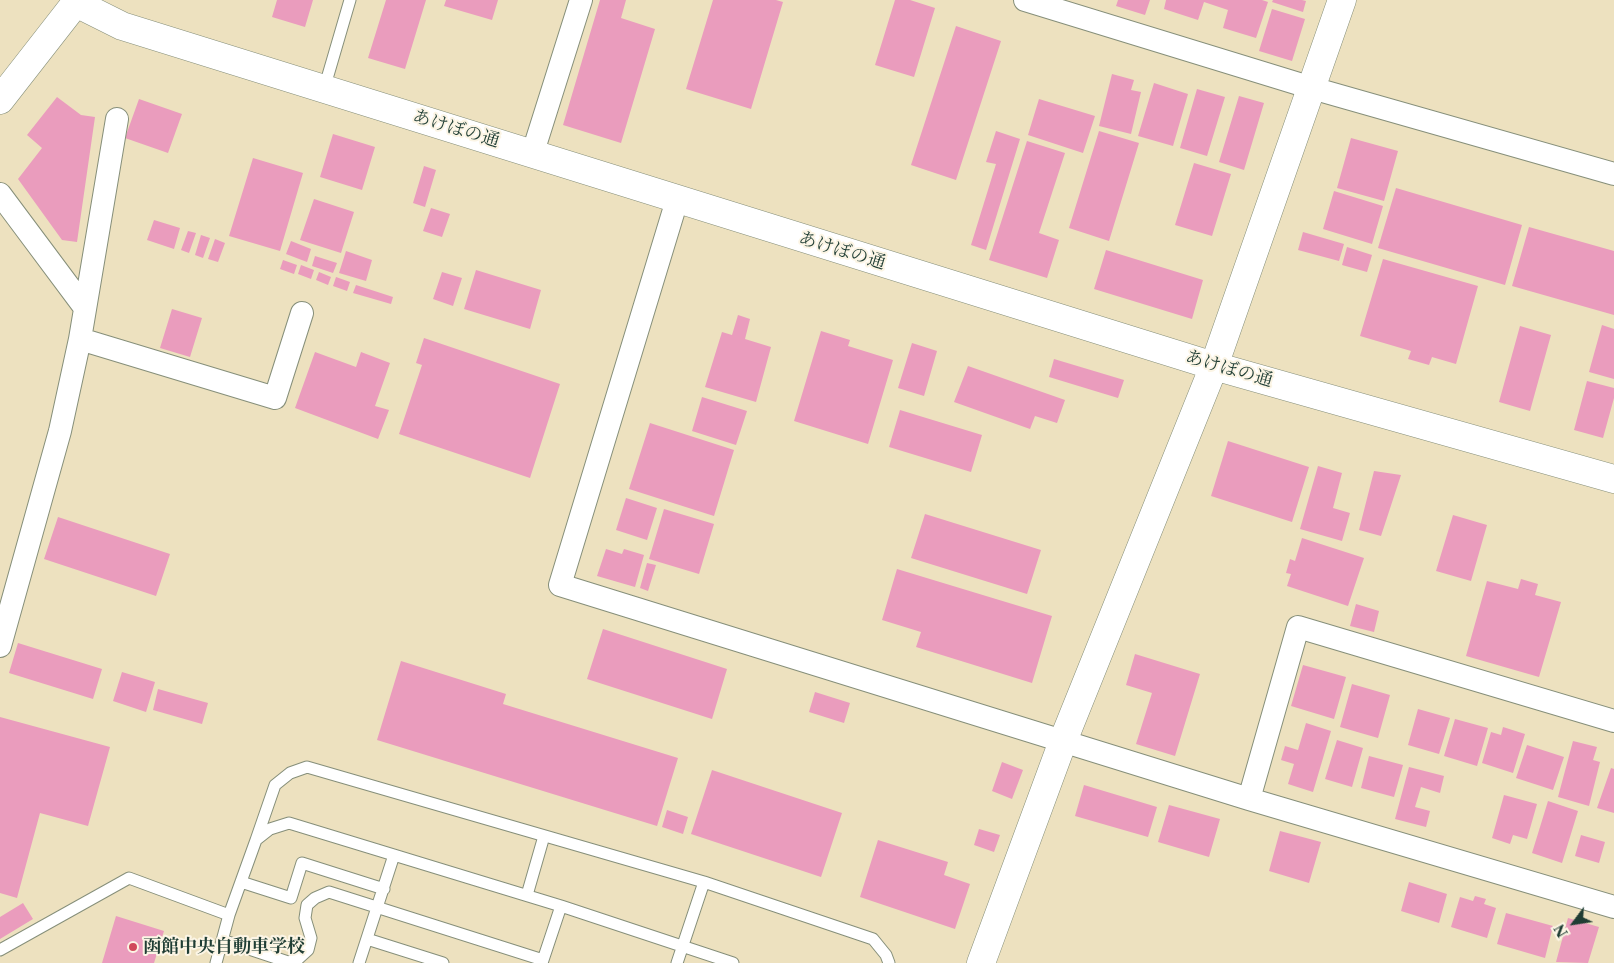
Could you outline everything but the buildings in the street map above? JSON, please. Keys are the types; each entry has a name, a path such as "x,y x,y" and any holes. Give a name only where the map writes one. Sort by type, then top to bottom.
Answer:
{"street":[{"path":"532,152 581,0"},
{"path":"1025,0 1312,88 1614,174"},
{"path":"981,963 1063,741 1214,366 1342,0"},
{"name":"あけぼの通","path":"75,1 122,26 532,152 677,200 1214,366 1614,479"},
{"path":"0,100 75,1"},
{"path":"0,646 60,431 80,339 117,119"},
{"path":"0,194 85,308"},
{"path":"677,200 560,585 1249,798 1614,907"},
{"path":"80,339 275,398 302,314"},
{"path":"1249,798 1298,627 1614,721"}],"lane":[{"path":"324,89 350,0"},
{"path":"216,963 229,915 275,785 290,773 307,767 704,882 873,939 886,955 888,963"},
{"path":"256,840 270,829 289,823 561,906 721,961 733,963"},
{"path":"526,896 544,836"},
{"path":"359,963 394,855"},
{"path":"241,882 291,898 302,863 384,889"},
{"path":"0,950 129,878 229,915"},
{"path":"677,963 704,882"},
{"path":"222,940 288,962 298,960 308,950 310,938 305,918 307,906 315,898 329,892 543,962 561,906"},
{"path":"367,939 442,963"}],"place":[{"name":"函館中央自動車学校","path":"133,947"}]}
